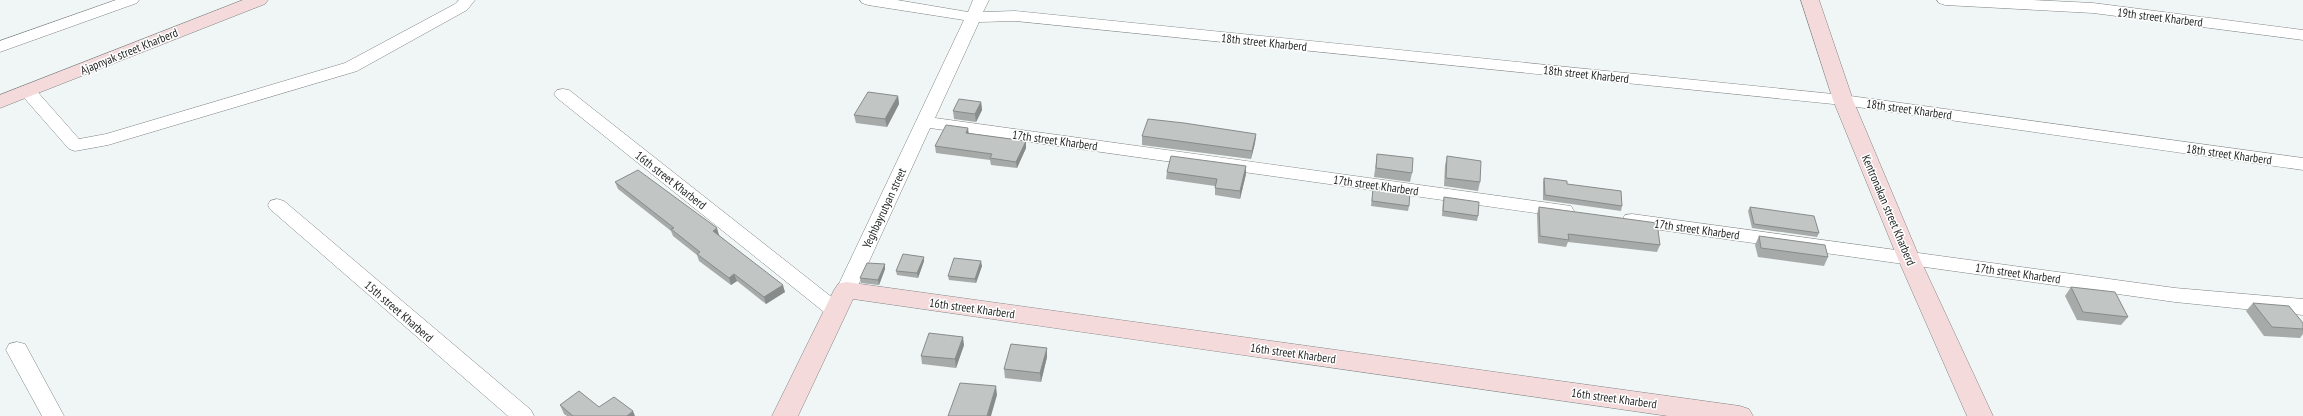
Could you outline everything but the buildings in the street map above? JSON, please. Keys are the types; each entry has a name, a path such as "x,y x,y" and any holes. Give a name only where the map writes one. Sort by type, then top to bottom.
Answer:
{"street":[{"path":"0,47 131,0"},
{"name":"Ajapnyak street Kharberd","path":"0,102 259,0"},
{"path":"28,92 75,145 108,139 351,66 461,7 467,0"},
{"name":"18th street Kharberd","path":"868,0 972,17 1015,16 1843,100 2303,164"},
{"name":"Yeghbayrutyan street","path":"785,416 841,301 981,0"},
{"name":"Kentronakan street Kharberd","path":"1810,0 1843,100 1909,259 1980,416"},
{"name":"19th street Kharberd","path":"1945,0 2093,8 2303,35"},
{"name":"16th street Kharberd","path":"563,94 841,301 1740,416"},
{"name":"17th street Kharberd","path":"925,122 1578,213"},
{"name":"15th street Kharberd","path":"276,205 523,416"},
{"name":"17th street Kharberd","path":"1618,218 2175,295 2303,307"},
{"path":"18,350 53,416"}]}
